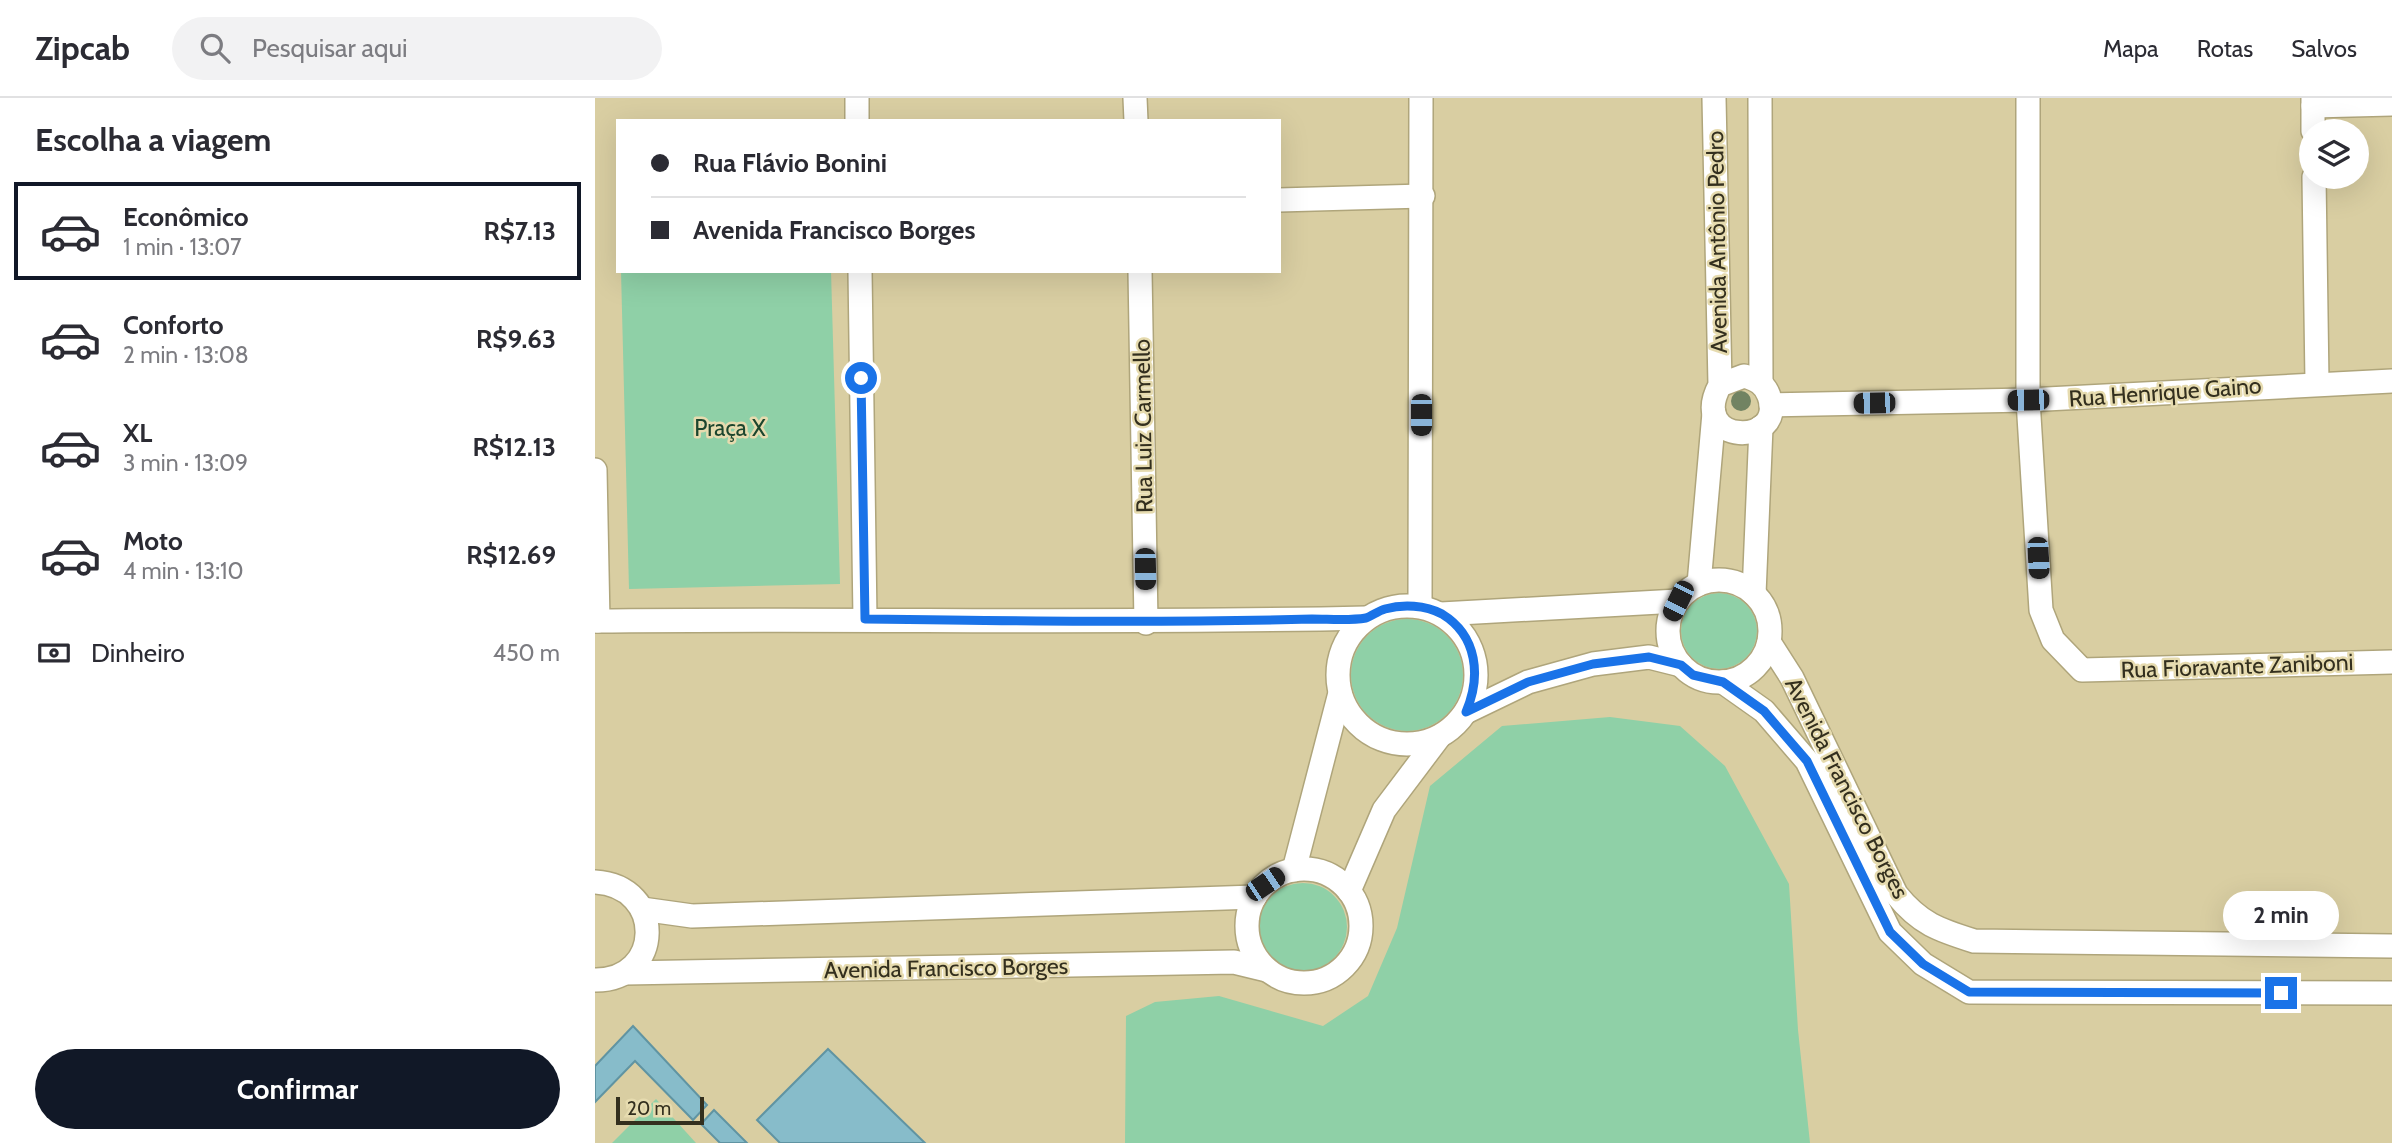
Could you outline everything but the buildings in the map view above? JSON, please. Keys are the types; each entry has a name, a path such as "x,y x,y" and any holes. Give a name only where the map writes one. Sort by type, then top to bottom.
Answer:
{"street":[{"path":"857,98 857,119"},
{"path":"1135,98 1136,119"},
{"path":"1421,98 1430,610"},
{"name":"Avenida Antônio Pedro","path":"1714,98 1720,385"},
{"name":"Avenida Antônio Pedro","path":"1760,98 1761,383"},
{"path":"2028,98 2028,400"},
{"path":"2313,102 2392,104"},
{"path":"2314,189 2317,382"},
{"path":"1281,200 1423,196"},
{"path":"860,273 865,619"},
{"name":"Rua Luiz Carmello","path":"1140,273 1146,623"},
{"path":"1699,584 1715,394 1720,385 1735,377 1744,376 1761,383 1767,391 1770,405 1767,420 1761,428 1752,433 1733,433 1724,428 1714,413"},
{"name":"Rua Henrique Gaino","path":"1770,405 2028,400 2317,382 2392,381"},
{"name":"Rua Fioravante Zaniboni","path":"2028,400 2041,610 2053,640 2082,670 2392,662"},
{"path":"1754,594 1761,428"},
{"path":"595,470 597,621 865,619 1146,623 1366,618 1392,607 1430,610 1678,601"},
{"path":"1727,581 1754,594 1764,608 1769,625 1769,642 1762,658 1751,671 1738,679 1723,682 1693,675 1681,665 1672,651 1668,634 1670,617 1678,601 1699,584 1727,581"},
{"path":"1366,618 1352,633 1341,651 1338,672 1340,693 1348,712 1362,727 1379,738 1399,744 1419,744 1439,737 1455,727 1466,712 1475,691 1476,669 1471,647 1458,628 1430,610"},
{"name":"Avenida Francisco Borges","path":"1769,642 1792,678 1864,854 1890,932 1923,964 1969,992 2392,993"},
{"path":"1466,712 1528,682 1593,664 1649,657 1681,665"},
{"name":"Avenida Francisco Borges","path":"1723,682 1764,711 1807,761 1864,854 1913,916 1941,931 1975,941 2392,946"},
{"path":"1294,870 1340,693"},
{"path":"1349,891 1384,810 1439,737"},
{"path":"1294,870 1324,873 1349,891 1358,907 1361,925 1359,944 1350,961 1337,974 1319,982 1301,984 1283,979 1267,970 1254,954 1248,936 1248,916 1255,897 1265,884 1294,870"},
{"path":"595,883 622,888 634,897 642,909 647,937 636,964 625,973"},
{"path":"642,909 692,916 1255,897"},
{"name":"Avenida Francisco Borges","path":"595,980 611,979 625,973 1234,962 1267,970"}],"green space":[{"name":"Praça X","path":"621,273 831,273 840,584 629,589"},
{"path":"1719,593 1733,596 1746,604 1754,617 1757,631 1754,645 1746,658 1733,666 1719,669 1705,666 1692,658 1684,645 1681,631 1684,617 1692,604 1705,596"},
{"path":"1407,619 1428,623 1447,635 1459,654 1463,675 1459,696 1447,715 1428,727 1407,731 1386,727 1367,715 1355,696 1351,675 1355,654 1367,635 1386,623"},
{"path":"1610,717 1680,726 1725,766 1789,884 1798,1030 1810,1143 1125,1143 1126,1016 1155,1002 1219,996 1323,1026 1368,996 1397,928 1430,786 1502,726"},
{"path":"1303,883 1320,887 1334,896 1343,910 1347,927 1343,944 1334,958 1320,967 1303,971 1286,967 1272,958 1263,944 1259,927 1263,910 1272,896 1286,887"},
{"path":"656,1099 696,1143 612,1143"}],"route":[{"path":"861,378 865,619 1146,623 1366,618 1383,610 1420,606 1441,614 1458,628 1471,647 1476,669 1475,691 1466,712 1528,682 1593,664 1649,657 1681,665 1693,675 1707,681 1723,682 1764,711 1807,761 1890,932 1923,964 1969,992 2281,993"}]}
